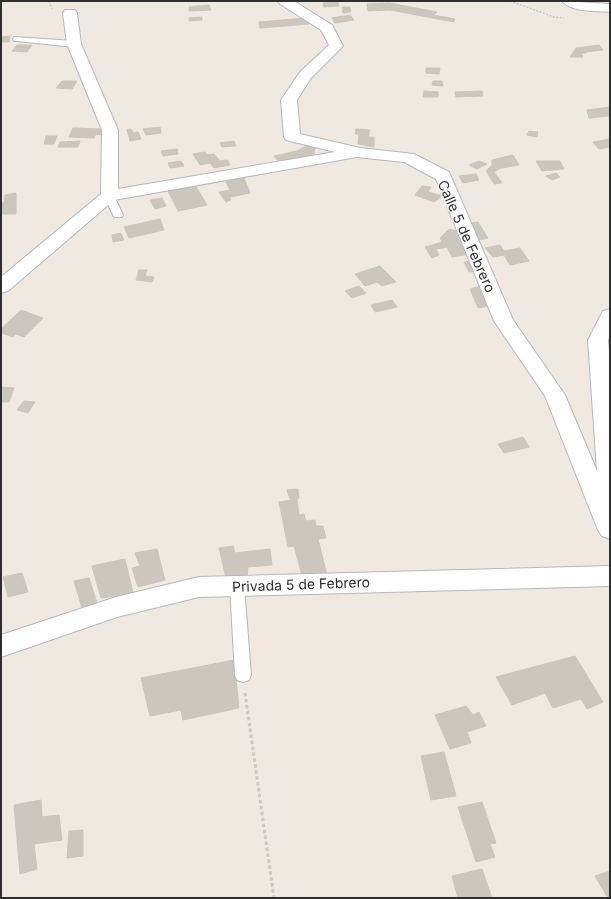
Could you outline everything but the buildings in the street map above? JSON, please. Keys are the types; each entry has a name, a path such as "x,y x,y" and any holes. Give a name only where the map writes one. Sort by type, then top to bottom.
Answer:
{"street":[{"name":"Calle 5 de Febrero","path":"285,1 327,28 336,46 305,75 289,100 292,137 360,153 408,157 443,176 504,321 555,396 610,530"},
{"path":"569,1 581,6 610,8"},
{"path":"70,13 74,44 110,130 109,196"},
{"path":"1,287 109,196 360,153"},
{"path":"610,314 598,340 610,493"},
{"name":"Privada 5 de Febrero","path":"1,646 116,607 199,587 610,576"}],"lane":[{"path":"17,39 74,44"},
{"path":"109,196 118,215"},
{"path":"237,586 243,675"}],"path":[{"path":"243,675 274,898"}]}
